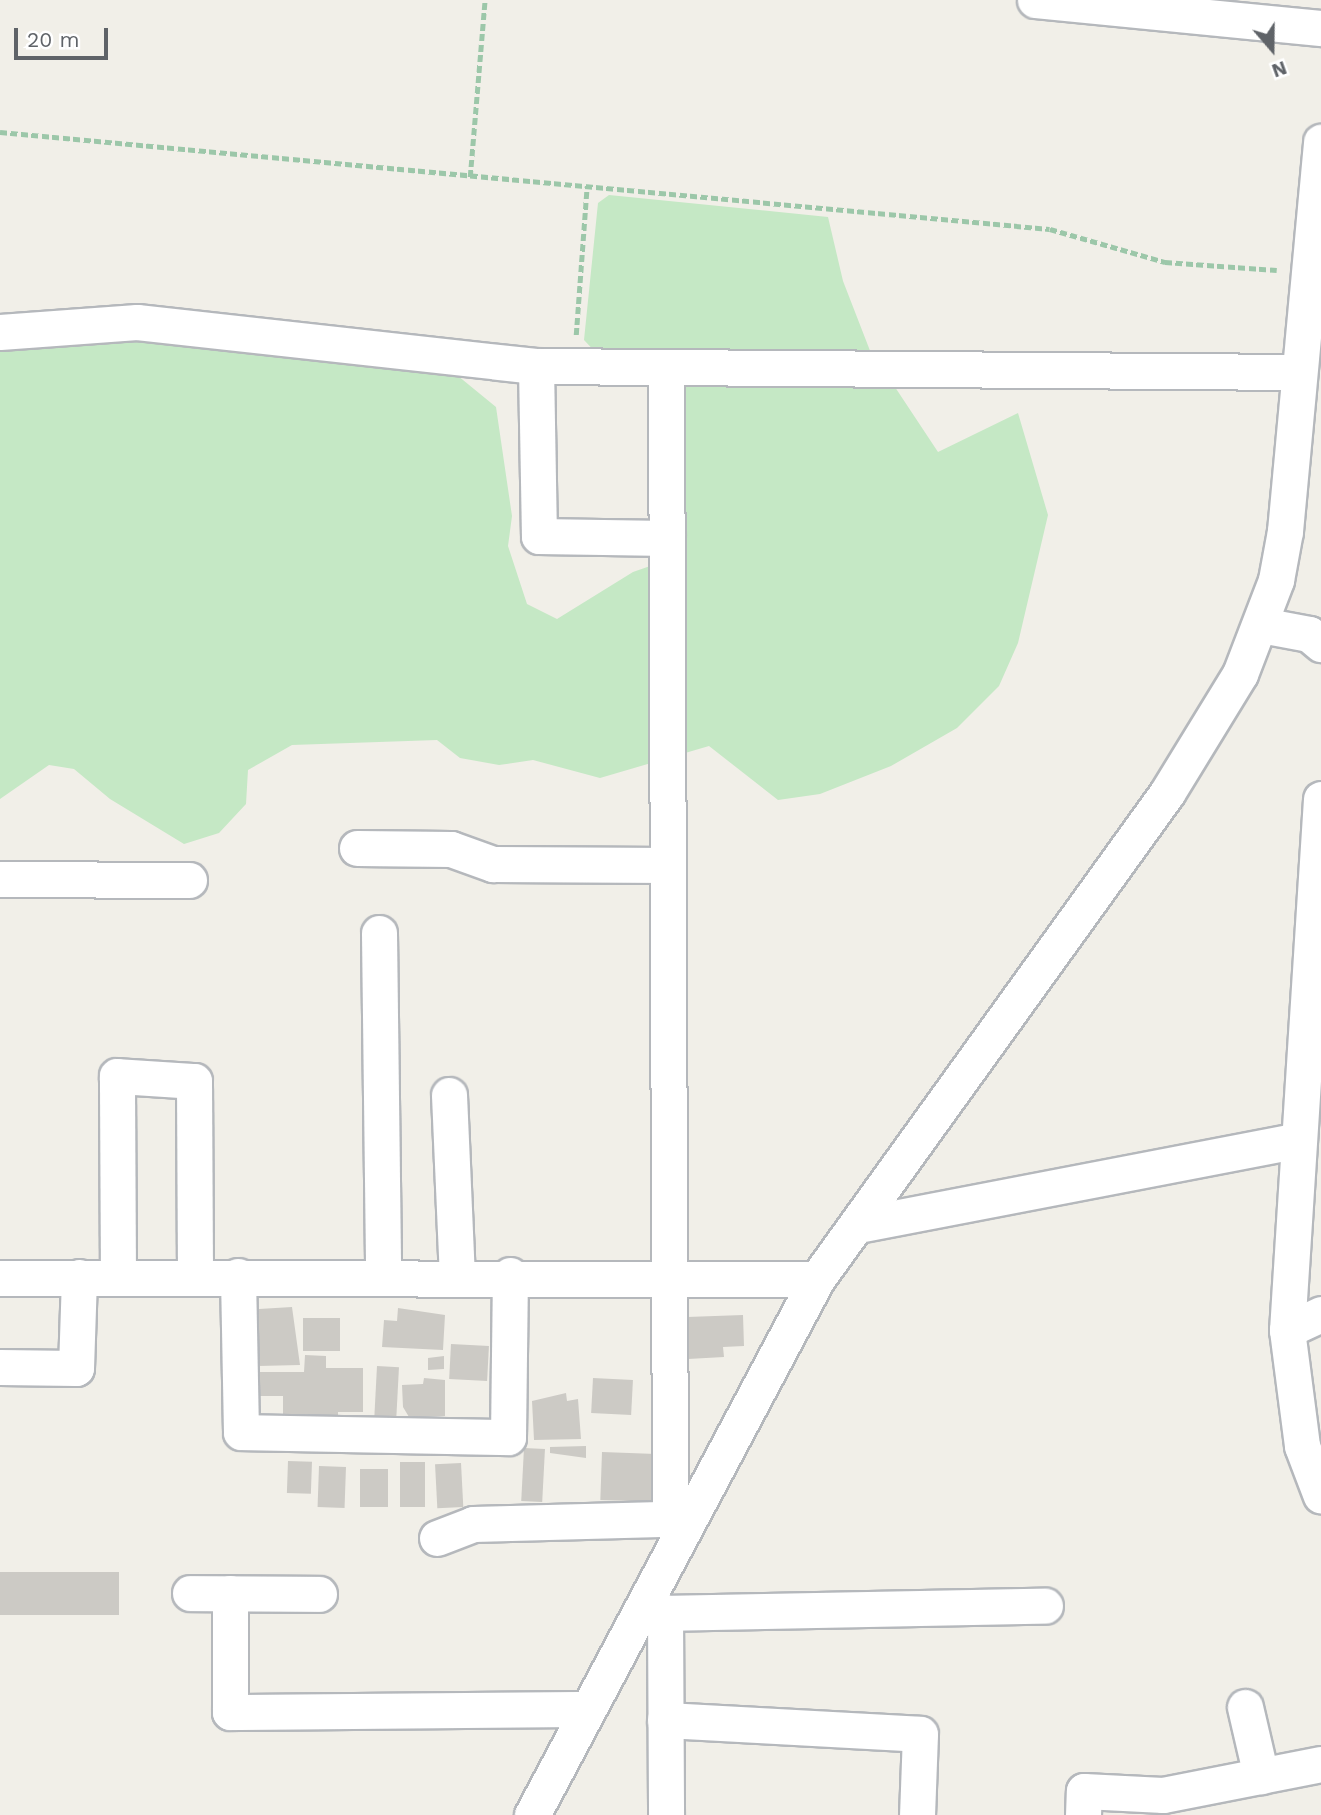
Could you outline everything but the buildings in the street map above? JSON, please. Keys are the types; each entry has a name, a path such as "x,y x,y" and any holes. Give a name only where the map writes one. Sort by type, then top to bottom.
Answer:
{"street":[{"path":"1035,0 1321,28"},
{"path":"676,1522 817,1279 1212,728 1261,625 1285,531 1298,372 1315,272 1321,142"},
{"path":"0,332 137,322 536,366 1298,372"},
{"path":"536,366 539,536 667,538"},
{"path":"666,369 671,1276 676,1522 656,1607 665,1720 666,1815"},
{"path":"1261,625 1309,634 1321,644"},
{"path":"1321,799 1294,1141 1287,1329 1302,1446 1321,1496"},
{"path":"357,848 450,849 493,864 668,865"},
{"path":"0,879 189,880"},
{"path":"379,933 383,1276"},
{"path":"118,1277 117,1076 194,1081 195,1277"},
{"path":"449,1094 457,1275"},
{"path":"858,1225 1294,1141"},
{"path":"0,1278 510,1275 817,1279"},
{"path":"239,1276 241,1432 508,1437 510,1275"},
{"path":"0,1367 76,1368 79,1277"},
{"path":"1287,1329 1321,1314"},
{"path":"437,1538 473,1524 676,1522"},
{"path":"190,1593 319,1594"},
{"path":"230,1593 230,1712 588,1709"},
{"path":"656,1607 1045,1606"},
{"path":"532,1815 588,1709 656,1607"},
{"path":"1245,1707 1261,1776"},
{"path":"665,1720 920,1734 917,1815"},
{"path":"1083,1815 1084,1791 1163,1795 1321,1764"}],"path":[{"path":"470,177 485,0"},
{"path":"0,132 1050,229 1165,262 1315,272"},
{"path":"573,365 587,186"}],"green space":[{"path":"609,195 828,217 843,281 874,361 603,360 584,340 598,203"},
{"path":"136,338 452,371 496,407 512,516 508,546 527,604 557,619 633,572 673,558 673,378 885,372 938,452 1018,413 1048,515 1018,643 999,686 957,728 891,766 820,794 778,800 709,746 600,778 533,760 499,765 460,758 437,740 292,745 248,770 246,804 219,833 184,844 110,799 74,769 49,765 0,799 0,349"}]}
